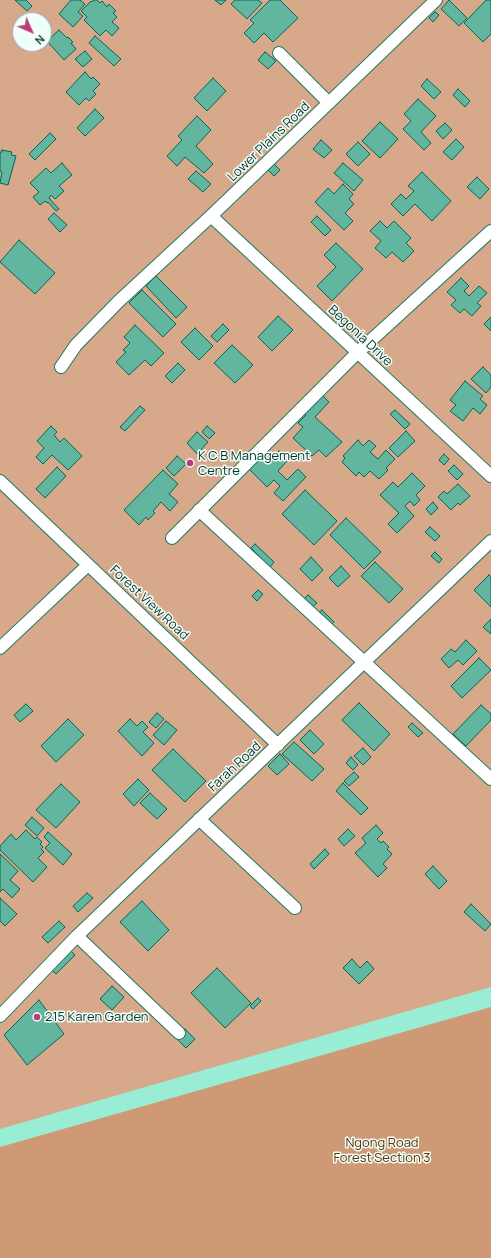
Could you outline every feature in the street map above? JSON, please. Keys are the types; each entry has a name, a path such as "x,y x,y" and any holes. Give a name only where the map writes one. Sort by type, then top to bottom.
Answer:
{"street":[{"name":"Lower Plains Road","path":"61,367 76,345 119,301 211,216 436,0"},
{"path":"279,53 329,103"},
{"name":"Begonia Drive","path":"211,216 491,476"},
{"path":"172,538 357,353 491,231"},
{"name":"Forest View Road","path":"0,482 278,745"},
{"path":"199,510 491,779"},
{"name":"Farah Road","path":"0,1016 77,936 491,541"},
{"path":"0,648 88,565"},
{"path":"200,819 295,908"},
{"path":"77,936 179,1033"}],"shaded area":[{"path":"0,0 491,0 491,987 0,1129"}],"green space":[{"name":"Ngong Road Forest Section 3","path":"491,1007 491,1258 0,1258 0,1147"}],"building":[{"path":"15,0 26,0 32,6 27,11"},
{"path":"71,0 80,0 85,4 78,12 83,16 73,27 59,14"},
{"path":"94,0 97,0 100,3 102,1 107,7 109,4 116,11 113,13 117,17 112,22 119,28 112,36 106,30 100,36 84,20 87,17 81,11"},
{"path":"215,0 226,0 221,5"},
{"path":"235,0 258,0 262,3 247,19 231,4"},
{"path":"270,0 280,0 298,18 273,42 264,33 254,43 244,33 254,23 250,20"},
{"path":"449,0 467,18 459,26 441,9"},
{"path":"486,0 491,0 491,34 483,42 464,23"},
{"path":"435,12 439,15 433,22 429,18"},
{"path":"59,30 73,42 71,43 76,49 64,60 52,47 52,36"},
{"path":"95,36 121,59 114,66 89,43"},
{"path":"85,51 92,59 83,67 75,59"},
{"path":"265,52 276,61 268,69 258,60"},
{"path":"85,72 91,79 93,77 100,84 93,91 96,94 89,101 86,98 79,105 66,92"},
{"path":"213,78 226,91 207,111 194,98"},
{"path":"427,79 441,92 434,99 421,86"},
{"path":"458,89 470,101 465,107 453,95"},
{"path":"418,99 436,116 421,132 431,143 424,150 403,129 411,121 404,114"},
{"path":"95,109 104,118 85,136 77,128"},
{"path":"197,116 211,130 196,146 213,164 204,173 185,157 177,166 167,156 182,140 178,136"},
{"path":"380,122 398,139 380,158 362,141"},
{"path":"445,123 452,130 443,139 436,131"},
{"path":"50,133 56,139 35,160 29,154"},
{"path":"456,139 464,147 452,160 443,152"},
{"path":"321,140 332,150 324,158 313,149"},
{"path":"358,142 370,154 358,166 346,154"},
{"path":"2,150 12,152 11,155 16,156 8,185 0,183 2,172 0,171 0,152 2,152"},
{"path":"270,160 280,170 274,176 264,166"},
{"path":"62,163 72,175 59,186 64,191 55,199 51,195 49,198 59,209 56,211 48,202 47,203 45,201 40,205 33,197 39,192 30,183 46,168 51,173"},
{"path":"343,163 363,180 354,191 334,173"},
{"path":"196,171 211,184 203,192 188,179"},
{"path":"422,172 451,201 432,221 415,204 403,216 391,204 401,194 406,199 414,191 408,186"},
{"path":"477,177 489,189 480,199 467,187"},
{"path":"343,184 353,194 349,199 354,204 345,213 353,221 344,230 315,202 328,188 334,194"},
{"path":"54,213 67,225 60,232 48,219"},
{"path":"317,216 331,230 325,236 311,222"},
{"path":"380,221 387,228 394,221 411,238 406,243 414,251 403,262 392,252 386,258 375,248 381,241 370,231"},
{"path":"19,240 55,273 35,294 0,262"},
{"path":"336,243 363,269 332,301 317,286 336,267 324,255"},
{"path":"156,276 187,307 176,318 146,286"},
{"path":"461,278 469,286 464,291 469,296 479,286 487,293 477,303 481,306 472,316 464,309 460,313 451,305 456,300 447,292"},
{"path":"142,290 176,324 163,337 129,303"},
{"path":"278,316 293,330 272,351 258,337"},
{"path":"491,317 491,331 484,324"},
{"path":"223,324 229,330 217,342 211,336"},
{"path":"135,325 164,353 151,366 145,360 129,375 116,362 126,352 123,350 130,343 124,337"},
{"path":"195,328 213,346 199,360 181,342"},
{"path":"232,345 253,365 235,383 214,363"},
{"path":"178,363 185,370 172,383 165,376"},
{"path":"483,367 491,375 491,387 486,393 471,379"},
{"path":"465,381 483,396 480,399 487,405 480,414 473,408 463,421 450,411 456,405 450,400"},
{"path":"321,394 329,402 315,417 342,442 326,457 319,450 312,456 293,438 303,427 298,423 306,415 303,412"},
{"path":"140,406 145,410 125,431 120,427"},
{"path":"395,410 410,424 405,429 390,414"},
{"path":"51,426 57,432 54,435 60,442 64,438 82,456 68,470 52,455 43,464 36,457 44,448 37,441"},
{"path":"207,426 215,433 209,439 202,432"},
{"path":"406,431 415,441 398,457 389,448"},
{"path":"197,432 208,442 197,454 187,443"},
{"path":"358,440 363,446 369,440 376,446 370,452 378,459 386,450 395,459 386,468 388,470 379,479 370,471 364,477 359,472 356,476 342,462 345,458 343,456"},
{"path":"279,451 288,460 278,471 287,480 298,469 306,477 283,501 274,493 280,486 274,480 267,487 248,468 260,455 268,463"},
{"path":"444,454 449,459 444,465 439,460"},
{"path":"177,456 186,464 174,476 166,468"},
{"path":"454,465 463,474 457,480 448,471"},
{"path":"57,467 66,476 45,498 36,489"},
{"path":"163,470 178,484 169,494 178,502 170,511 161,502 153,511 155,513 148,520 146,517 139,525 124,510"},
{"path":"412,473 425,486 416,495 420,500 414,506 410,501 405,506 414,516 397,533 388,524 399,513 380,495 393,482 398,487"},
{"path":"458,484 470,496 460,505 458,503 451,510 438,497 444,491 447,494"},
{"path":"305,490 337,521 314,545 282,514"},
{"path":"433,502 438,508 431,515 426,509"},
{"path":"346,518 381,552 364,569 330,535"},
{"path":"430,527 440,536 435,541 425,532"},
{"path":"255,544 274,562 270,567 251,548"},
{"path":"435,552 442,559 439,563 431,556"},
{"path":"311,557 323,570 312,581 300,569"},
{"path":"375,562 403,589 389,603 361,576"},
{"path":"341,566 350,576 338,587 329,578"},
{"path":"489,575 491,577 491,607 474,590"},
{"path":"258,590 263,594 257,601 252,596"},
{"path":"308,595 317,603 311,608 303,600"},
{"path":"322,610 334,622 330,626 318,613"},
{"path":"491,619 491,634 483,627"},
{"path":"466,640 477,651 463,665 458,660 449,668 441,659 451,649 455,652"},
{"path":"479,658 491,670 462,698 451,686"},
{"path":"359,703 390,734 374,751 342,720"},
{"path":"26,704 33,711 20,722 14,715"},
{"path":"481,705 491,714 491,720 466,746 453,734"},
{"path":"157,713 164,719 156,728 149,722"},
{"path":"68,719 84,735 56,762 41,746"},
{"path":"130,719 137,726 142,721 148,727 143,732 154,743 142,756 118,731"},
{"path":"166,721 177,730 164,745 153,735"},
{"path":"412,723 423,733 418,737 408,727"},
{"path":"310,730 324,744 314,754 300,740"},
{"path":"294,742 324,769 312,781 282,754"},
{"path":"363,748 371,757 363,765 354,756"},
{"path":"173,749 206,781 185,802 152,770"},
{"path":"280,754 289,764 277,775 268,766"},
{"path":"351,757 358,765 353,770 346,763"},
{"path":"354,772 359,777 349,786 344,781"},
{"path":"138,779 149,790 134,806 123,794"},
{"path":"343,783 368,808 361,815 336,791"},
{"path":"61,784 80,802 56,828 36,810"},
{"path":"150,793 167,809 157,819 140,803"},
{"path":"32,817 44,828 37,836 25,825"},
{"path":"376,825 383,833 377,839 381,843 383,841 389,847 387,849 392,854 383,864 387,868 378,877 355,853 366,843 362,838"},
{"path":"348,829 355,836 344,846 338,839"},
{"path":"26,830 35,839 37,837 42,842 40,844 43,847 41,849 44,852 38,858 47,867 33,882 0,850 0,846 11,834 16,840"},
{"path":"48,832 72,854 63,865 45,848 50,843 44,837"},
{"path":"325,849 329,854 314,869 310,864"},
{"path":"0,854 18,871 10,880 20,889 12,898 3,889 0,892"},
{"path":"433,866 447,881 439,889 425,874"},
{"path":"87,893 93,898 78,912 73,906"},
{"path":"0,898 17,914 5,926 0,921"},
{"path":"142,901 169,930 148,951 120,922"},
{"path":"471,904 491,924 485,931 464,912"},
{"path":"59,921 65,927 48,943 42,937"},
{"path":"70,950 75,955 56,974 51,969"},
{"path":"352,959 360,968 367,961 374,969 359,984 343,968"},
{"path":"217,968 251,1003 225,1028 191,993"},
{"path":"112,986 124,997 112,1010 100,999"},
{"path":"258,998 261,1001 253,1009 250,1006"},
{"name":"215 Karen Garden","path":"39,1000 64,1034 27,1065 4,1035"},
{"path":"185,1029 195,1039 186,1048 176,1038"}],"place":[{"name":"K C B Management Centre","path":"190,463"},
{"name":"215 Karen Garden","path":"37,1017"}]}
